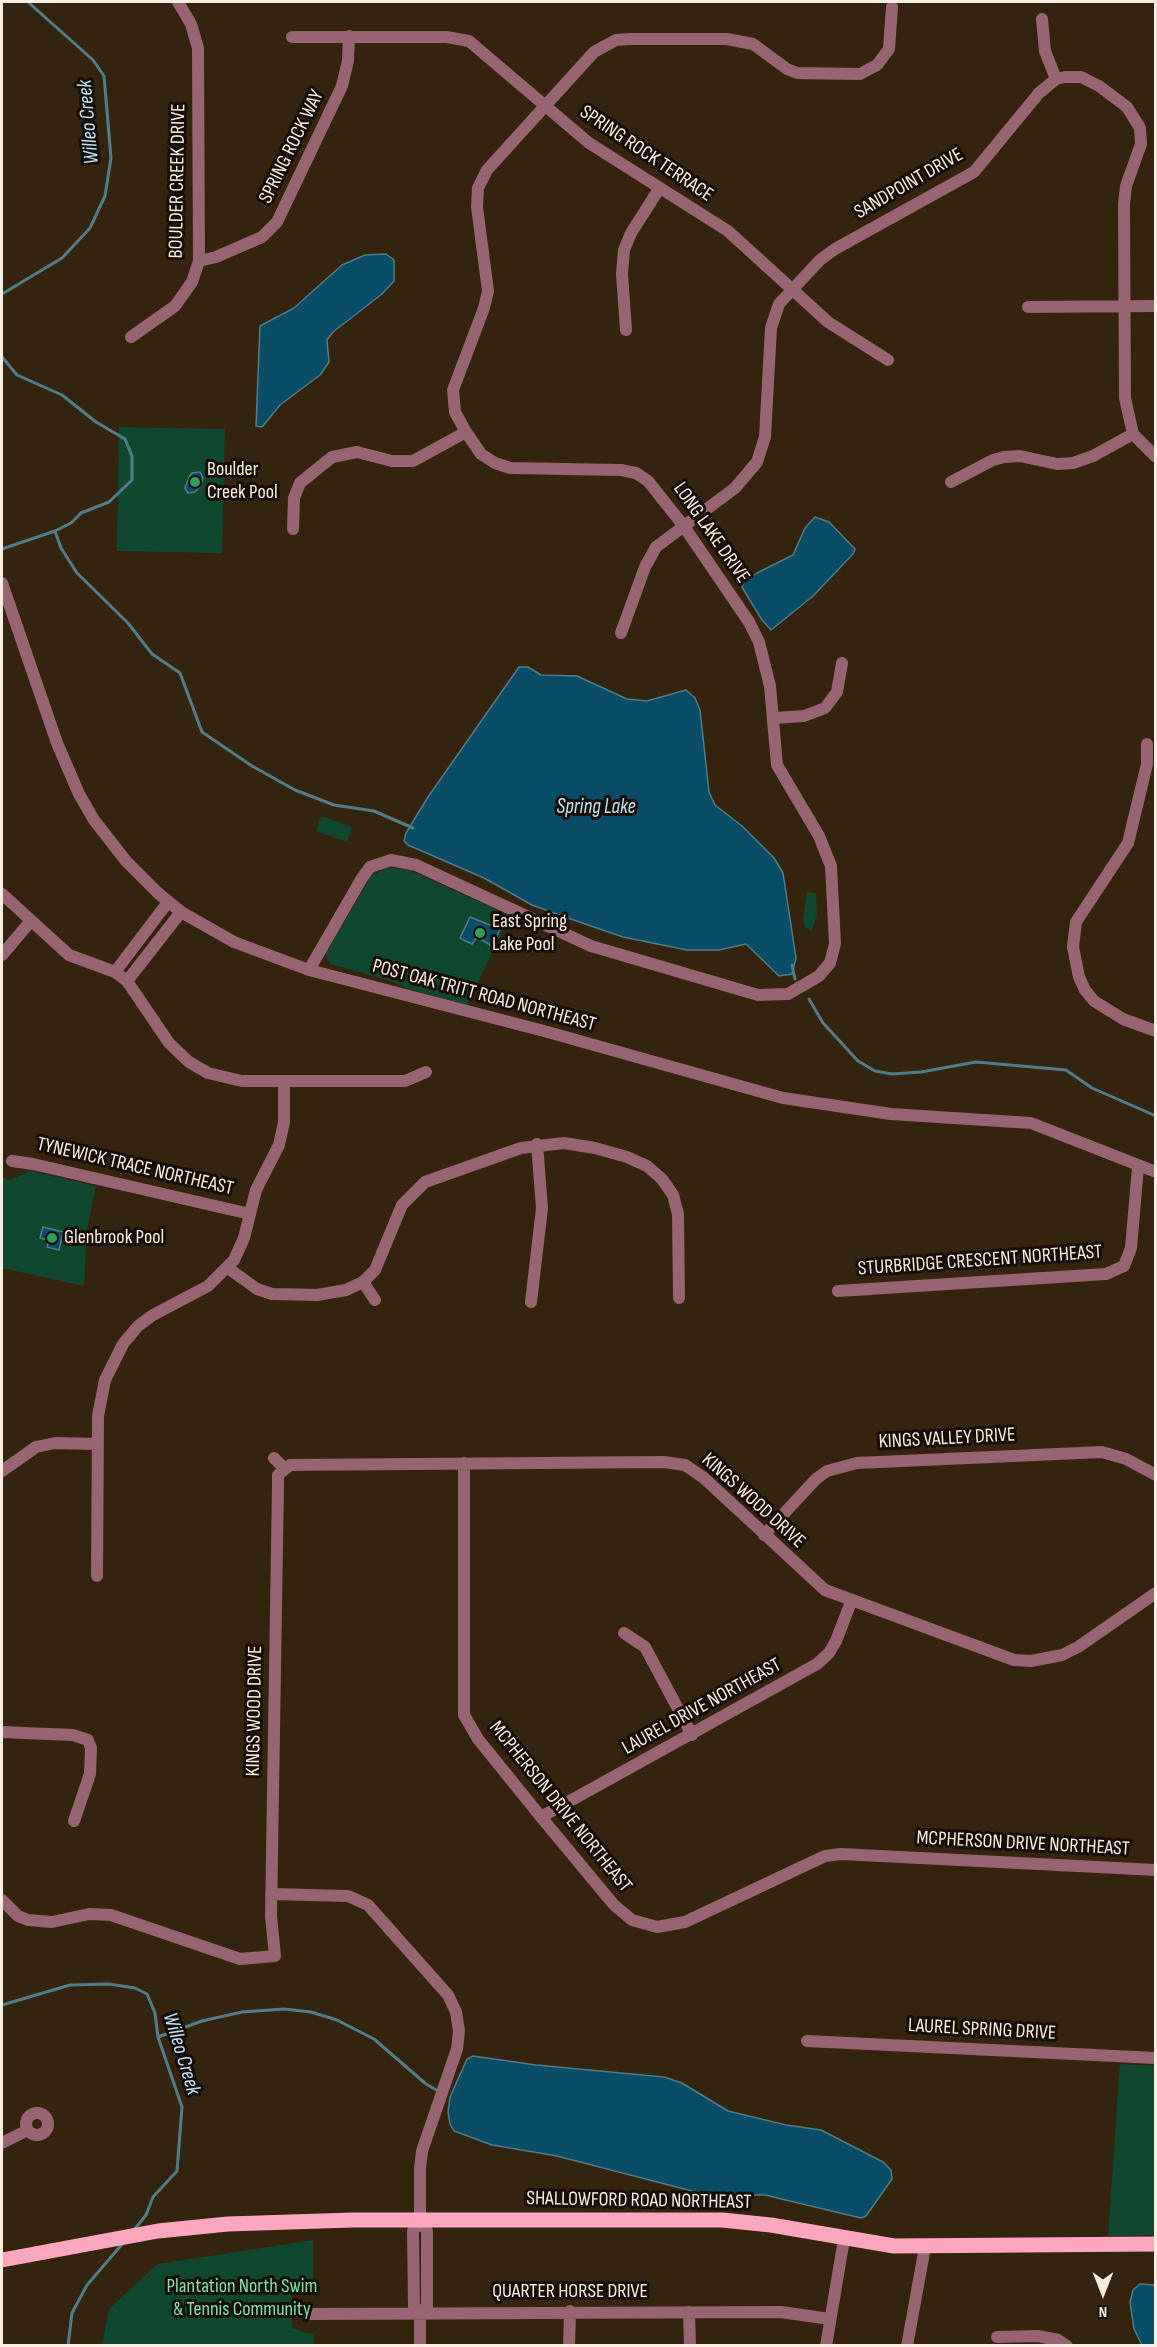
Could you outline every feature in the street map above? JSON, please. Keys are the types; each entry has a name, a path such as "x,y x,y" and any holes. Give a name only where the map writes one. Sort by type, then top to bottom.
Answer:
{"main road":[{"name":"SHALLOWFORD ROAD NORTHEAST","path":"2,2260 122,2236 274,2222 722,2220 771,2225 844,2239 925,2247 1155,2244"}],"street":[{"name":"BOULDER CREEK DRIVE","path":"131,337 175,306 192,282 199,261 198,48 191,24 178,2"},
{"name":"LONG LAKE DRIVE","path":"309,970 370,867 379,863 402,860 591,946 758,995 788,994 826,969 834,955 835,933 828,856 777,765 770,686 754,631 683,525 653,486 636,473 612,469 502,466 481,454 466,432 455,412 453,390 484,308 488,291 477,207 478,188 487,170 594,52 616,40 628,39 741,40 763,50 787,69 797,73 860,74 877,65 889,49 892,7"},
{"path":"1041,19 1045,51 1056,79 1073,76 1090,81 1127,106 1140,128 1141,144 1126,186 1124,204 1125,398 1133,434 1155,457"},
{"name":"SPRING ROCK WAY","path":"199,261 216,257 262,237 277,222 342,86 348,61 349,36"},
{"name":"SPRING ROCK TERRACE","path":"292,37 447,37 469,41 589,143 740,240 836,328 888,360"},
{"name":"SANDPOINT DRIVE","path":"621,633 650,556 664,539 735,488 757,462 765,437 773,317 779,304 820,260 850,239 974,172 1039,93 1056,79"},
{"path":"626,330 622,273 624,250 631,233 659,189"},
{"path":"1028,307 1155,306"},
{"path":"293,529 294,498 300,483 332,457 357,452 392,461 414,461 466,432"},
{"path":"951,482 993,460 1004,457 1020,456 1057,464 1073,464 1133,434"},
{"name":"POST OAK TRITT ROAD NORTHEAST","path":"2,583 57,743 79,794 110,843 168,902 181,912 245,948 309,970 783,1098 891,1114 1032,1124 1155,1172"},
{"path":"774,718 804,716 825,708 837,692 842,663"},
{"path":"1147,744 1146,764 1128,843 1076,922 1073,947 1085,990 1094,1001 1123,1019 1155,1031"},
{"path":"2,894 30,922 76,960 115,972 128,981 169,1043 198,1068 225,1078 242,1081 405,1081 426,1072"},
{"path":"115,972 168,902"},
{"path":"128,981 181,912"},
{"path":"2,955 30,922"},
{"path":"97,1575 100,1398 113,1360 123,1344 153,1315 208,1286 228,1268 242,1245 256,1190 282,1134 284,1081"},
{"path":"228,1268 257,1288 281,1295 332,1294 363,1282 380,1262 399,1212 416,1189 435,1177 537,1144 572,1144 619,1154 647,1166 662,1179 673,1195 678,1214 680,1298"},
{"path":"531,1302 542,1208 537,1144"},
{"name":"TYNEWICK TRACE NORTHEAST","path":"12,1161 250,1214"},
{"name":"STURBRIDGE CRESCENT NORTHEAST","path":"837,1291 1127,1271 1138,1167"},
{"path":"363,1282 375,1300"},
{"path":"2,1471 36,1447 55,1443 98,1444"},
{"name":"KINGS VALLEY DRIVE","path":"764,1535 816,1479 827,1471 857,1463 1102,1452 1126,1460 1155,1475"},
{"path":"274,1458 284,1468"},
{"name":"KINGS WOOD DRIVE","path":"2,1900 18,1916 34,1921 52,1922 89,1914 111,1915 240,1959 275,1956 271,1933 271,1894 278,1475 284,1468 298,1464 664,1462 685,1466 704,1478 820,1586 851,1602 998,1656 1031,1661 1062,1655 1078,1647 1155,1593"},
{"name":"MCPHERSON DRIVE NORTHEAST","path":"464,1463 464,1715 478,1739 541,1816 614,1905 632,1920 657,1927 685,1922 811,1863 841,1854 1155,1870"},
{"name":"LAUREL DRIVE NORTHEAST","path":"541,1816 818,1664 829,1653 836,1641 851,1602"},
{"path":"624,1632 645,1647 692,1734"},
{"path":"2,1732 92,1737 90,1774 74,1821"},
{"path":"271,1894 348,1896 368,1905 453,2003 459,2022 459,2039 422,2151 420,2220 413,2231 414,2306 420,2313 420,2346"},
{"name":"LAUREL SPRING DRIVE","path":"807,2041 1155,2058"},
{"path":"2,2143 28,2130"},
{"path":"826,2346 844,2239"},
{"path":"908,2346 925,2247"},
{"path":"570,2311 570,2346"},
{"name":"QUARTER HORSE DRIVE","path":"309,2314 570,2311 781,2312 830,2319"},
{"path":"689,2312 690,2346"},
{"path":"998,2337 1038,2336 1058,2340 1067,2346"}],"green space":[{"path":"119,427 225,429 222,553 117,551"},
{"path":"321,816 352,827 347,842 316,831"},
{"path":"388,868 409,870 510,916 467,1005 331,964 327,959 326,953 372,875"},
{"path":"807,892 816,893 817,913 812,931 805,927 803,920"},
{"path":"30,1171 96,1186 87,1229 84,1286 2,1268 2,1177 10,1180"},
{"path":"1120,2064 1155,2066 1155,2235 1108,2236"},
{"name":"Plantation North Swim & Tennis Community","path":"313,2240 313,2286 292,2292 292,2328 314,2335 314,2345 102,2345 109,2309 157,2264"}],"water":[{"path":"386,254 394,260 394,281 382,294 333,332 327,340 329,362 320,375 280,405 262,427 256,426 260,326 294,308 342,265 365,255"},
{"name":"Boulder Creek Pool","path":"200,472 203,478 200,486 195,492 188,493 185,488 189,477 192,473"},
{"path":"815,517 829,522 855,549 853,554 813,596 771,630 762,620 742,587 744,582 757,573 793,555 805,528"},
{"name":"Spring Lake","path":"519,667 528,667 541,675 577,676 627,699 647,701 686,690 695,698 700,710 709,792 715,805 742,826 774,858 783,873 796,958 792,974 779,976 746,944 719,950 687,950 623,937 532,905 484,878 408,845 404,841 406,833 428,797"},
{"name":"East Spring Lake Pool","path":"470,917 500,929 492,946 477,937 472,944 460,938"},
{"name":"Glenbrook Pool","path":"43,1227 63,1232 59,1250 47,1247 49,1240 40,1238"},
{"path":"473,2056 536,2065 664,2077 682,2083 728,2111 786,2125 821,2130 883,2162 891,2170 892,2179 866,2216 861,2218 765,2195 717,2195 692,2191 557,2156 492,2145 454,2131 450,2124 448,2112 450,2097 467,2059"},
{"path":"1140,2284 1155,2285 1155,2345 1142,2345 1134,2329 1130,2302 1133,2290"}],"waterway":[{"name":"Willeo Creek","path":"2,294 62,258 90,228 105,196 111,158 104,76 93,60 28,2"},
{"name":"Willeo Creek","path":"2,357 17,375 62,395 96,422 125,439 132,456 132,480 109,502 81,513 71,523 55,531 2,549"},
{"path":"55,531 61,548 77,573 128,623 152,654 180,673 202,732 252,766 295,790 334,805 374,811 413,828"},
{"path":"792,965 795,979"},
{"path":"809,999 823,1023 858,1061 875,1071 892,1074 921,1072 976,1062 1066,1070 1092,1088 1156,1116"},
{"name":"Willeo Creek","path":"2,2005 70,1985 109,1984 135,1988 147,1994 155,2013 158,2037 182,2107 177,2171 153,2197 146,2215 134,2230"},
{"path":"158,2037 202,2021 242,2012 284,2009 311,2012 337,2020 374,2039 426,2084 440,2092"},
{"name":"Willeo Creek","path":"68,2346 72,2313 87,2285 124,2242"}],"place":[{"name":"Boulder Creek Pool","path":"195,482"},
{"name":"East Spring Lake Pool","path":"480,933"},
{"name":"Glenbrook Pool","path":"52,1238"}]}
